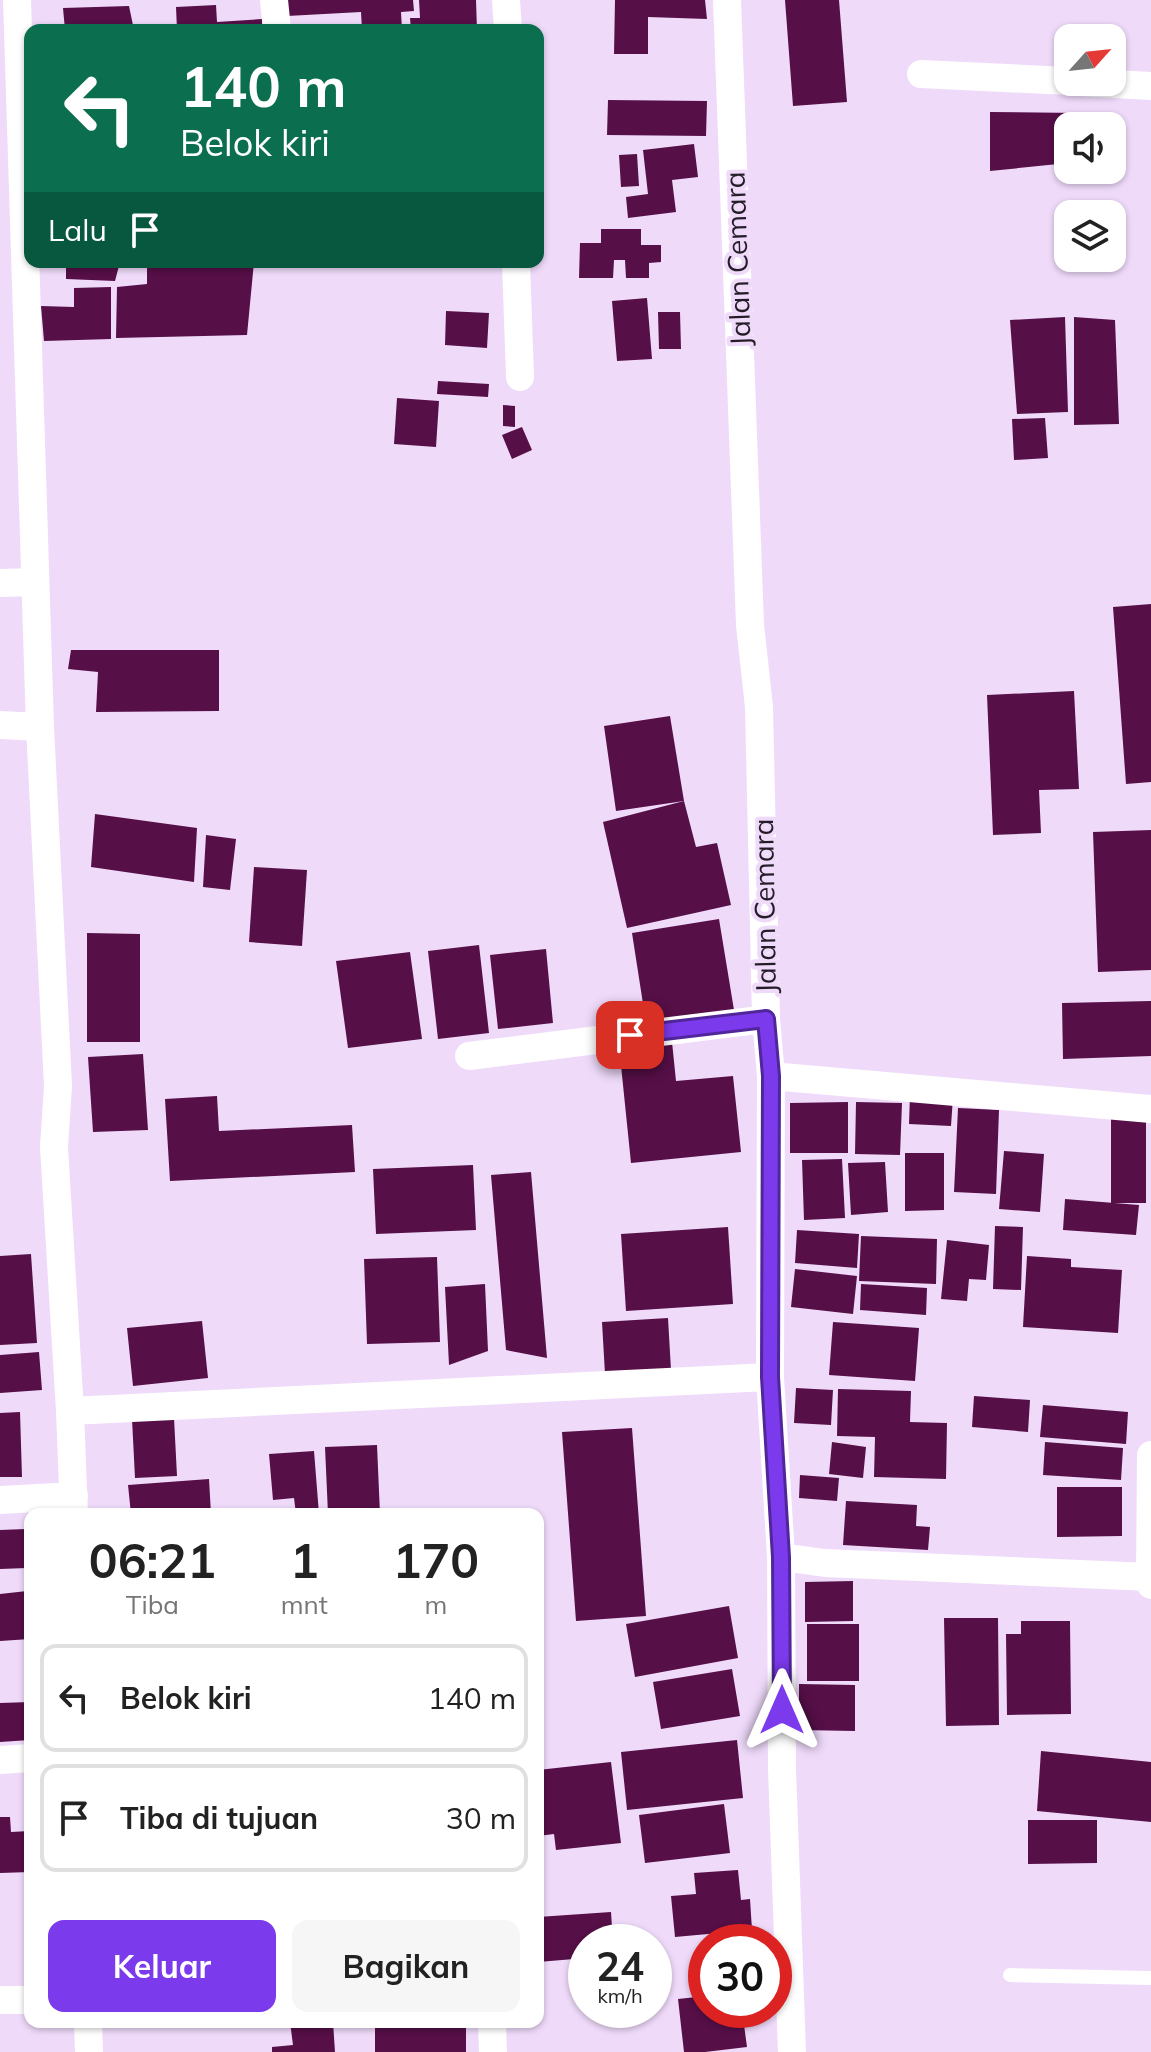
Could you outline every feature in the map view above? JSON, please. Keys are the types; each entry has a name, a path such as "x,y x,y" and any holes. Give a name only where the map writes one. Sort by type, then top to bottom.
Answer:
{"street":[{"path":"17,0 24,226"},
{"path":"274,0 276,24"},
{"path":"506,0 508,24"},
{"name":"Jalan Cemara","path":"727,0 750,625 759,707 766,1019 771,1076 770,1377 781,1557 782,1768 792,2052"},
{"path":"921,74 1054,80"},
{"path":"1126,85 1151,86"},
{"path":"0,1500 74,1505 54,1147 58,1086 40,727 25,268"},
{"path":"516,268 520,377"},
{"path":"0,583 35,582"},
{"path":"0,725 40,727"},
{"path":"469,1056 766,1019"},
{"path":"771,1076 1151,1109"},
{"path":"70,1411 770,1377"},
{"path":"781,1557 825,1563 1150,1581 1151,1455"},
{"path":"0,1760 24,1758"},
{"path":"0,2000 24,2000"},
{"path":"88,2028 89,2052"},
{"path":"492,2028 493,2052"}],"lane":[{"path":"1010,1975 1151,1978"}],"building":[{"path":"286,0 413,0 414,11 401,12 402,24 362,24 361,12 287,16"},
{"path":"419,0 476,0 477,24 410,24 410,18 420,18"},
{"path":"615,0 705,0 707,19 648,17 648,54 614,54"},
{"path":"785,0 839,0 847,102 793,106"},
{"path":"216,5 217,22 262,19 262,24 177,24 176,7"},
{"path":"129,6 133,24 64,24 63,8"},
{"path":"608,100 707,101 706,136 607,135"},
{"path":"990,112 1054,113 1054,164 990,171"},
{"path":"694,144 698,177 672,180 676,212 628,218 626,197 648,194 643,150"},
{"path":"637,154 639,186 621,187 619,155"},
{"path":"601,229 641,229 641,245 661,245 661,262 649,263 649,278 626,278 625,260 614,260 613,278 579,278 580,243 601,243"},
{"path":"66,268 118,268 115,281 66,279"},
{"path":"147,268 253,268 247,335 116,338 117,287 147,284"},
{"path":"111,287 111,339 44,341 41,306 74,307 74,288"},
{"path":"647,298 652,359 617,361 612,301"},
{"path":"446,311 489,313 487,348 445,345"},
{"path":"658,312 680,312 681,349 659,349"},
{"path":"1065,317 1068,412 1017,414 1010,320"},
{"path":"1074,317 1115,320 1119,424 1074,425"},
{"path":"438,381 489,384 488,397 437,394"},
{"path":"397,398 439,401 436,447 394,444"},
{"path":"503,405 515,406 515,427 503,426"},
{"path":"1045,418 1048,458 1014,460 1012,419"},
{"path":"522,427 532,450 512,459 502,435"},
{"path":"1151,604 1151,782 1126,784 1113,607"},
{"path":"71,650 219,650 219,711 96,712 98,672 68,669"},
{"path":"1074,691 1079,789 1039,790 1041,833 993,835 987,695"},
{"path":"670,716 684,801 616,811 604,726"},
{"path":"684,801 696,847 717,843 731,905 627,928 603,822"},
{"path":"95,814 197,828 194,882 91,867"},
{"path":"1151,830 1151,970 1098,972 1093,832"},
{"path":"206,835 236,839 230,890 203,887"},
{"path":"254,867 307,870 302,946 249,942"},
{"path":"719,919 734,1010 646,1023 632,933"},
{"path":"87,933 140,934 140,1042 87,1042"},
{"path":"479,945 489,1033 438,1039 428,951"},
{"path":"546,949 553,1023 498,1029 490,955"},
{"path":"410,952 422,1039 348,1048 336,961"},
{"path":"1151,1001 1151,1056 1063,1059 1062,1003"},
{"path":"672,1042 676,1081 733,1076 741,1152 631,1163 619,1046"},
{"path":"143,1054 148,1130 93,1132 88,1057"},
{"path":"910,1094 953,1097 951,1126 909,1124"},
{"path":"217,1096 219,1131 352,1125 355,1172 170,1181 165,1099"},
{"path":"848,1102 848,1153 790,1153 790,1103"},
{"path":"856,1102 902,1103 900,1155 855,1154"},
{"path":"958,1108 999,1110 996,1194 954,1192"},
{"path":"1111,1118 1146,1119 1146,1203 1111,1203"},
{"path":"1004,1151 1044,1154 1040,1212 999,1209"},
{"path":"905,1153 944,1153 944,1210 905,1211"},
{"path":"842,1159 845,1218 804,1220 802,1160"},
{"path":"885,1162 888,1212 851,1215 848,1163"},
{"path":"473,1165 476,1230 376,1234 373,1169"},
{"path":"531,1172 547,1358 506,1350 491,1175"},
{"path":"1065,1199 1139,1205 1136,1235 1063,1230"},
{"path":"995,1226 1023,1227 1021,1290 993,1289"},
{"path":"728,1227 733,1304 626,1311 621,1234"},
{"path":"797,1230 859,1234 857,1268 795,1263"},
{"path":"861,1236 937,1239 936,1284 859,1281"},
{"path":"947,1240 989,1245 986,1280 969,1279 967,1301 941,1299"},
{"path":"31,1254 37,1343 0,1345 0,1256"},
{"path":"1027,1256 1071,1259 1071,1267 1122,1270 1118,1333 1023,1327"},
{"path":"437,1257 440,1342 367,1344 364,1259"},
{"path":"795,1269 857,1276 853,1314 791,1307"},
{"path":"485,1284 488,1351 449,1365 445,1287"},
{"path":"861,1284 927,1288 926,1315 860,1310"},
{"path":"668,1318 671,1370 605,1374 602,1322"},
{"path":"202,1321 208,1378 133,1386 127,1328"},
{"path":"833,1322 919,1328 915,1381 829,1375"},
{"path":"39,1352 42,1390 0,1393 0,1355"},
{"path":"796,1388 833,1390 831,1425 794,1423"},
{"path":"838,1389 911,1391 910,1422 947,1423 946,1479 874,1477 875,1437 837,1436"},
{"path":"974,1396 1030,1400 1028,1432 972,1427"},
{"path":"1043,1405 1128,1412 1126,1444 1040,1437"},
{"path":"20,1412 22,1477 0,1477 0,1413"},
{"path":"174,1418 177,1476 135,1478 132,1419"},
{"path":"632,1428 646,1616 576,1621 562,1432"},
{"path":"832,1442 866,1447 863,1478 829,1474"},
{"path":"1045,1442 1123,1448 1121,1480 1043,1475"},
{"path":"377,1445 380,1508 328,1508 325,1447"},
{"path":"314,1451 319,1508 295,1508 294,1498 273,1500 269,1454"},
{"path":"800,1475 839,1478 837,1501 799,1498"},
{"path":"209,1479 211,1508 130,1508 128,1485"},
{"path":"1057,1487 1122,1487 1122,1536 1057,1537"},
{"path":"846,1501 917,1505 916,1526 930,1527 928,1550 843,1545"},
{"path":"24,1529 24,1568 0,1569 0,1530"},
{"path":"853,1581 853,1621 805,1622 805,1582"},
{"path":"24,1591 24,1639 0,1641 0,1594"},
{"path":"729,1606 738,1658 635,1677 626,1624"},
{"path":"944,1618 998,1618 999,1725 946,1726"},
{"path":"1021,1621 1070,1621 1071,1714 1007,1715 1006,1634 1021,1634"},
{"path":"807,1624 859,1624 859,1681 807,1681"},
{"path":"732,1669 740,1716 661,1729 653,1682"},
{"path":"799,1684 855,1685 855,1731 799,1730"},
{"path":"24,1702 24,1740 0,1742 0,1703"},
{"path":"737,1740 743,1798 627,1810 621,1752"},
{"path":"1041,1751 1151,1762 1151,1822 1037,1811"},
{"path":"611,1762 621,1843 556,1850 554,1834 544,1835 544,1769"},
{"path":"724,1804 730,1853 645,1863 639,1815"},
{"path":"0,1817 10,1817 11,1832 24,1831 24,1872 0,1873"},
{"path":"1028,1820 1097,1820 1097,1863 1028,1864"},
{"path":"738,1870 741,1900 750,1899 752,1924 688,1924 688,1936 675,1937 671,1896 696,1894 694,1873"},
{"path":"611,1912 612,1924 568,1924 568,1960 544,1962 544,1917"},
{"path":"688,1998 688,2028 744,2028 747,2047 684,2052 678,1999"},
{"path":"291,2028 333,2028 335,2052 272,2052 272,2047 293,2045"},
{"path":"375,2028 466,2028 466,2052 375,2052"}],"route":[{"path":"630,1035 766,1019 771,1076 770,1377 781,1557 782,1710"}]}
